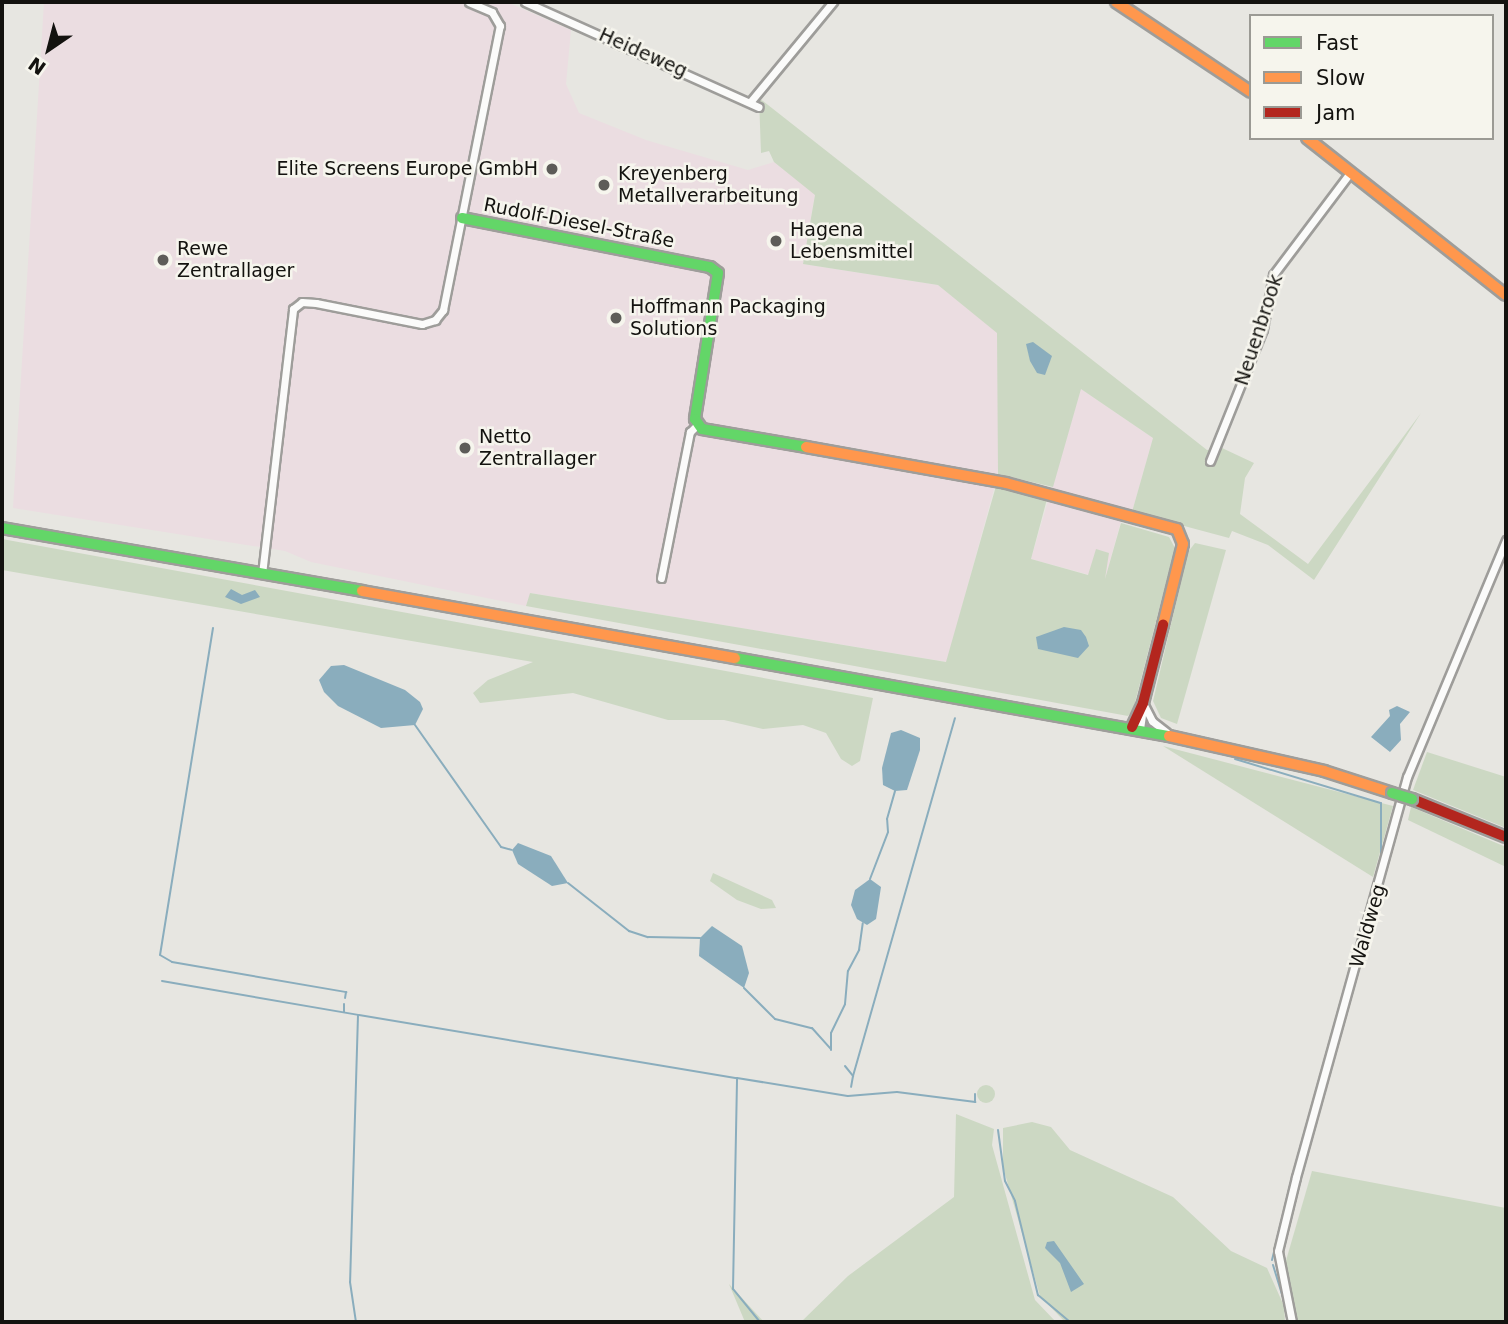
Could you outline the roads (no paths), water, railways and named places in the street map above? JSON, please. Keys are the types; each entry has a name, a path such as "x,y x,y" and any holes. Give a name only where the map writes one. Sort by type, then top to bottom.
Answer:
{"street":[{"path":"462,218 500,26 492,12 469,2"},
{"name":"Heideweg","path":"526,2 751,101 759,107"},
{"path":"751,101 833,2"},
{"path":"1116,2 1249,91"},
{"path":"1309,140 1349,174 1506,295"},
{"name":"Neuenbrook","path":"1210,461 1263,329 1273,275 1349,174"},
{"name":"Rudolf-Diesel-Straße","path":"262,574 293,309 311,302 422,324 435,320 446,302 462,218 718,273 697,425 690,432 661,578"},
{"path":"697,425 1006,483 1177,529 1183,544 1136,728"},
{"path":"2,528 1136,728 1324,771 1412,799 1506,837"},
{"name":"Waldweg","path":"1293,1322 1278,1251 1296,1177 1407,777 1506,540"},
{"path":"1143,703 1152,721 1170,735"}],"water":[{"path":"1033,342 1052,356 1045,375 1037,373 1030,361 1026,344"},
{"path":"231,589 242,595 255,590 260,597 241,604 225,597"},
{"path":"1064,627 1081,630 1086,637 1089,646 1078,658 1038,649 1036,637"},
{"path":"344,665 405,690 420,702 423,709 415,725 381,728 338,706 324,692 319,680 331,666"},
{"path":"1397,706 1410,712 1400,724 1401,740 1390,752 1371,737 1390,716 1389,710"},
{"path":"901,730 920,738 920,750 907,790 895,791 883,785 882,768 891,733"},
{"path":"518,843 551,856 568,883 552,886 518,864 512,850"},
{"path":"870,879 881,887 876,919 867,925 857,919 851,905 855,890"},
{"path":"712,926 742,946 749,973 744,988 699,956 700,938"},
{"path":"1054,1241 1084,1284 1071,1292 1060,1263 1045,1248 1047,1242"}],"waterway":[{"path":"213,628 160,955 172,962 346,992 345,998"},
{"path":"853,1076 955,718"},
{"path":"415,725 501,847 512,850"},
{"path":"1235,759 1381,803 1381,861"},
{"path":"870,879 888,832 887,819 895,791"},
{"path":"568,883 629,931 648,937 700,938"},
{"path":"831,1050 831,1033 845,1004 848,971 859,950 863,923"},
{"path":"162,981 358,1015 350,1282 356,1322"},
{"path":"744,988 775,1019 812,1028 831,1049"},
{"path":"344,1004 344,1012"},
{"path":"359,1015 737,1078"},
{"path":"845,1066 853,1076 851,1087"},
{"path":"760,1322 733,1289 737,1078 848,1096 897,1092 975,1102 975,1094"},
{"path":"998,1130 1005,1181 1015,1201 1038,1295 1070,1322"},
{"path":"1272,1260 1279,1232"},
{"path":"1273,1265 1285,1304"},
{"path":"1287,1313 1288,1322"}],"place":[{"name":"Elite Screens Europe GmbH","path":"552,169"},
{"name":"Kreyenberg Metallverarbeitung","path":"604,185"},
{"name":"Hagena Lebensmittel","path":"776,241"},
{"name":"Rewe Zentrallager","path":"163,260"},
{"name":"Hoffmann Packaging Solutions","path":"616,318"},
{"name":"Netto Zentrallager","path":"465,448"}]}
